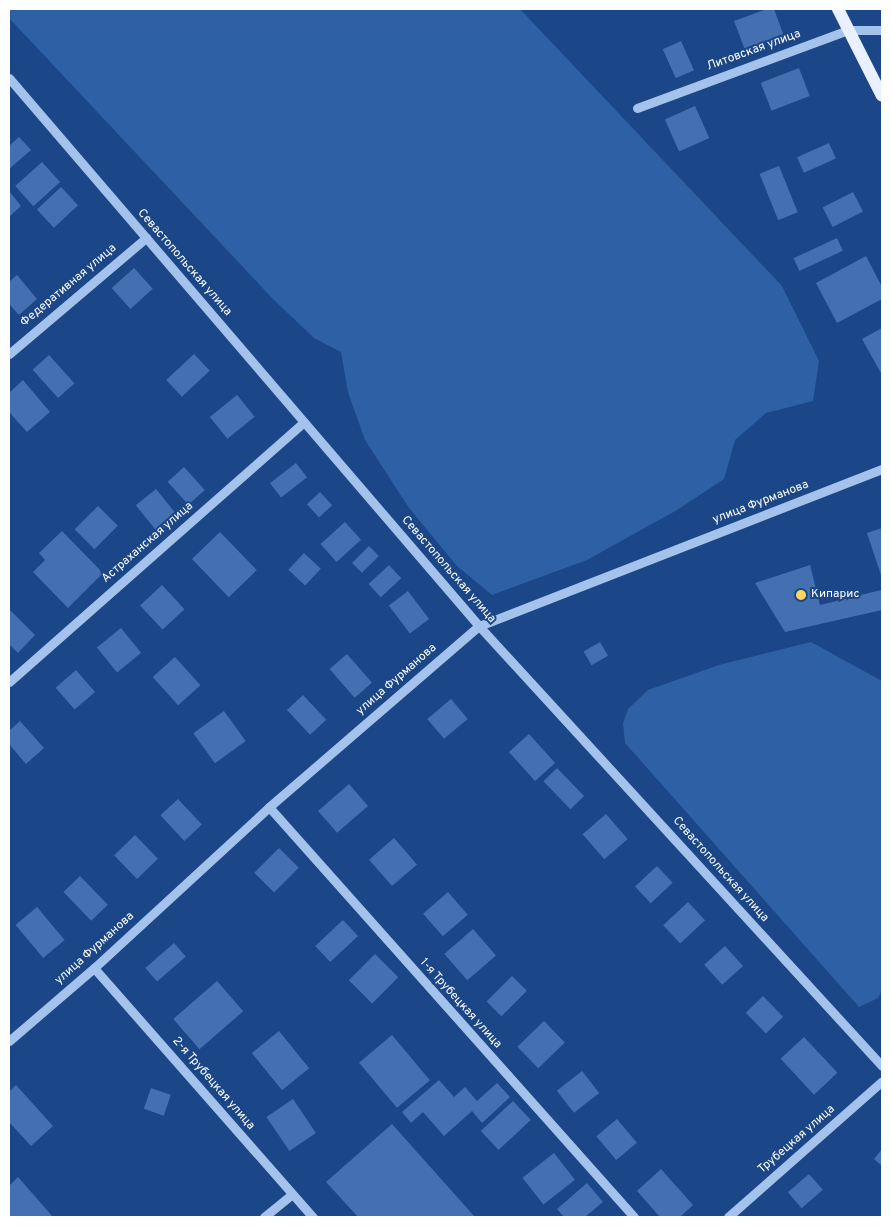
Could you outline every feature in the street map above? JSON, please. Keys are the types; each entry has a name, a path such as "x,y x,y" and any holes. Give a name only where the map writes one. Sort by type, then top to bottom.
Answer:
{"main road":[{"path":"838,9 882,96"}],"street":[{"name":"Литовская улица","path":"637,108 848,30 882,30"},
{"name":"Севастопольская улица","path":"9,78 479,626 882,1066"},
{"name":"Федеративная улица","path":"9,354 146,238"},
{"name":"Астраханская улица","path":"9,682 304,422"},
{"name":"улица Фурманова","path":"9,1041 94,968 269,807 479,626 882,469"},
{"name":"1-я Трубецкая улица","path":"269,807 634,1217"},
{"name":"2-я Трубецкая улица","path":"94,968 312,1217"},
{"name":"Трубецкая улица","path":"728,1217 882,1081"},
{"path":"264,1217 292,1194"}],"shaded area":[{"path":"9,9 520,9 782,286 819,361 813,401 766,413 735,440 724,479 677,510 587,560 492,595 457,566 409,508 365,440 348,392 341,352 314,338 273,299 9,18"},
{"path":"811,642 882,681 882,990 878,998 859,1007 625,743 623,723 628,709 648,690 719,665"}],"building":[{"path":"767,9 774,9 784,36 745,50 734,21"},
{"path":"681,41 694,70 676,78 663,49"},
{"path":"799,68 810,96 771,111 761,83"},
{"path":"695,106 709,138 679,151 665,119"},
{"path":"19,137 31,150 9,169 9,146"},
{"path":"829,143 836,159 804,173 797,157"},
{"path":"42,162 60,182 33,206 15,186"},
{"path":"779,166 798,212 778,220 760,174"},
{"path":"61,187 78,205 54,228 37,210"},
{"path":"9,191 21,206 9,217"},
{"path":"853,192 863,212 833,227 823,207"},
{"path":"837,238 843,251 799,271 793,258"},
{"path":"866,256 882,287 882,299 837,323 816,283"},
{"path":"134,268 153,289 130,309 112,288"},
{"path":"17,275 37,299 19,315 9,304 9,282"},
{"path":"882,328 882,375 862,339"},
{"path":"194,354 210,371 182,397 166,380"},
{"path":"49,355 74,383 58,398 33,370"},
{"path":"23,380 50,412 27,432 9,412 9,393"},
{"path":"237,395 255,417 227,439 210,417"},
{"path":"296,463 307,477 281,498 270,483"},
{"path":"184,467 205,490 188,505 168,482"},
{"path":"156,489 178,516 158,533 136,505"},
{"path":"320,492 332,505 319,517 307,504"},
{"path":"98,506 118,526 94,549 75,529"},
{"path":"345,522 361,540 337,562 320,544"},
{"path":"882,528 882,578 867,533"},
{"path":"62,531 103,573 68,608 33,572 45,560 39,553"},
{"path":"220,532 257,570 229,597 192,559"},
{"path":"369,546 379,556 362,573 352,563"},
{"path":"304,553 321,569 305,586 288,570"},
{"path":"389,565 401,578 381,597 369,584"},
{"path":"810,565 820,605 881,590 882,610 785,632 755,583"},
{"path":"162,585 185,609 163,630 140,605"},
{"path":"408,591 429,619 410,633 389,605"},
{"path":"9,609 35,635 18,653 9,644"},
{"path":"121,628 141,653 117,672 97,648"},
{"path":"600,642 608,656 592,665 584,652"},
{"path":"347,654 372,683 355,698 330,669"},
{"path":"175,657 200,685 178,705 153,677"},
{"path":"76,670 95,692 75,710 56,688"},
{"path":"303,695 326,720 310,735 287,710"},
{"path":"451,699 468,719 444,739 427,719"},
{"path":"224,711 246,741 215,763 193,733"},
{"path":"20,721 44,748 26,764 9,744 9,731"},
{"path":"529,734 555,763 535,781 509,752"},
{"path":"557,768 584,796 570,809 543,781"},
{"path":"349,784 368,806 337,833 318,811"},
{"path":"178,799 202,825 184,841 160,815"},
{"path":"606,814 628,839 604,859 583,834"},
{"path":"135,835 158,859 137,879 114,855"},
{"path":"394,838 417,864 392,886 369,860"},
{"path":"279,848 299,868 274,893 254,873"},
{"path":"657,866 673,883 651,903 635,886"},
{"path":"80,876 108,905 91,921 63,892"},
{"path":"448,892 468,915 443,936 423,914"},
{"path":"688,902 705,920 680,943 663,925"},
{"path":"37,907 65,940 43,958 16,925"},
{"path":"343,920 358,936 330,962 315,946"},
{"path":"473,929 496,955 467,980 444,954"},
{"path":"174,943 186,957 157,982 145,968"},
{"path":"725,946 743,966 722,985 704,965"},
{"path":"375,954 398,977 372,1003 349,980"},
{"path":"512,976 527,991 501,1016 487,1001"},
{"path":"217,981 243,1011 199,1049 173,1019"},
{"path":"763,996 783,1017 766,1034 746,1013"},
{"path":"544,1021 565,1043 538,1068 517,1047"},
{"path":"279,1031 309,1068 282,1090 252,1053"},
{"path":"392,1035 430,1080 397,1108 359,1063"},
{"path":"804,1037 837,1073 814,1095 781,1059"},
{"path":"582,1071 599,1093 574,1113 557,1091"},
{"path":"439,1080 454,1097 465,1087 477,1101 497,1083 510,1097 482,1123 472,1111 444,1136 423,1112 411,1123 402,1112"},
{"path":"16,1085 53,1126 31,1146 9,1122 9,1092"},
{"path":"151,1088 171,1095 164,1116 144,1109"},
{"path":"293,1099 316,1133 289,1151 266,1117"},
{"path":"513,1101 531,1120 499,1150 481,1131"},
{"path":"617,1119 637,1143 616,1160 596,1136"},
{"path":"392,1124 475,1217 358,1217 326,1182"},
{"path":"882,1149 882,1166 874,1159"},
{"path":"554,1153 575,1180 543,1204 522,1178"},
{"path":"661,1169 693,1205 680,1217 660,1217 637,1191"},
{"path":"809,1174 823,1190 802,1208 788,1192"},
{"path":"18,1177 53,1217 9,1217 9,1186"},
{"path":"587,1183 603,1202 585,1217 564,1217 557,1209"}],"place":[{"name":"Кипарис","path":"801,595"}]}
